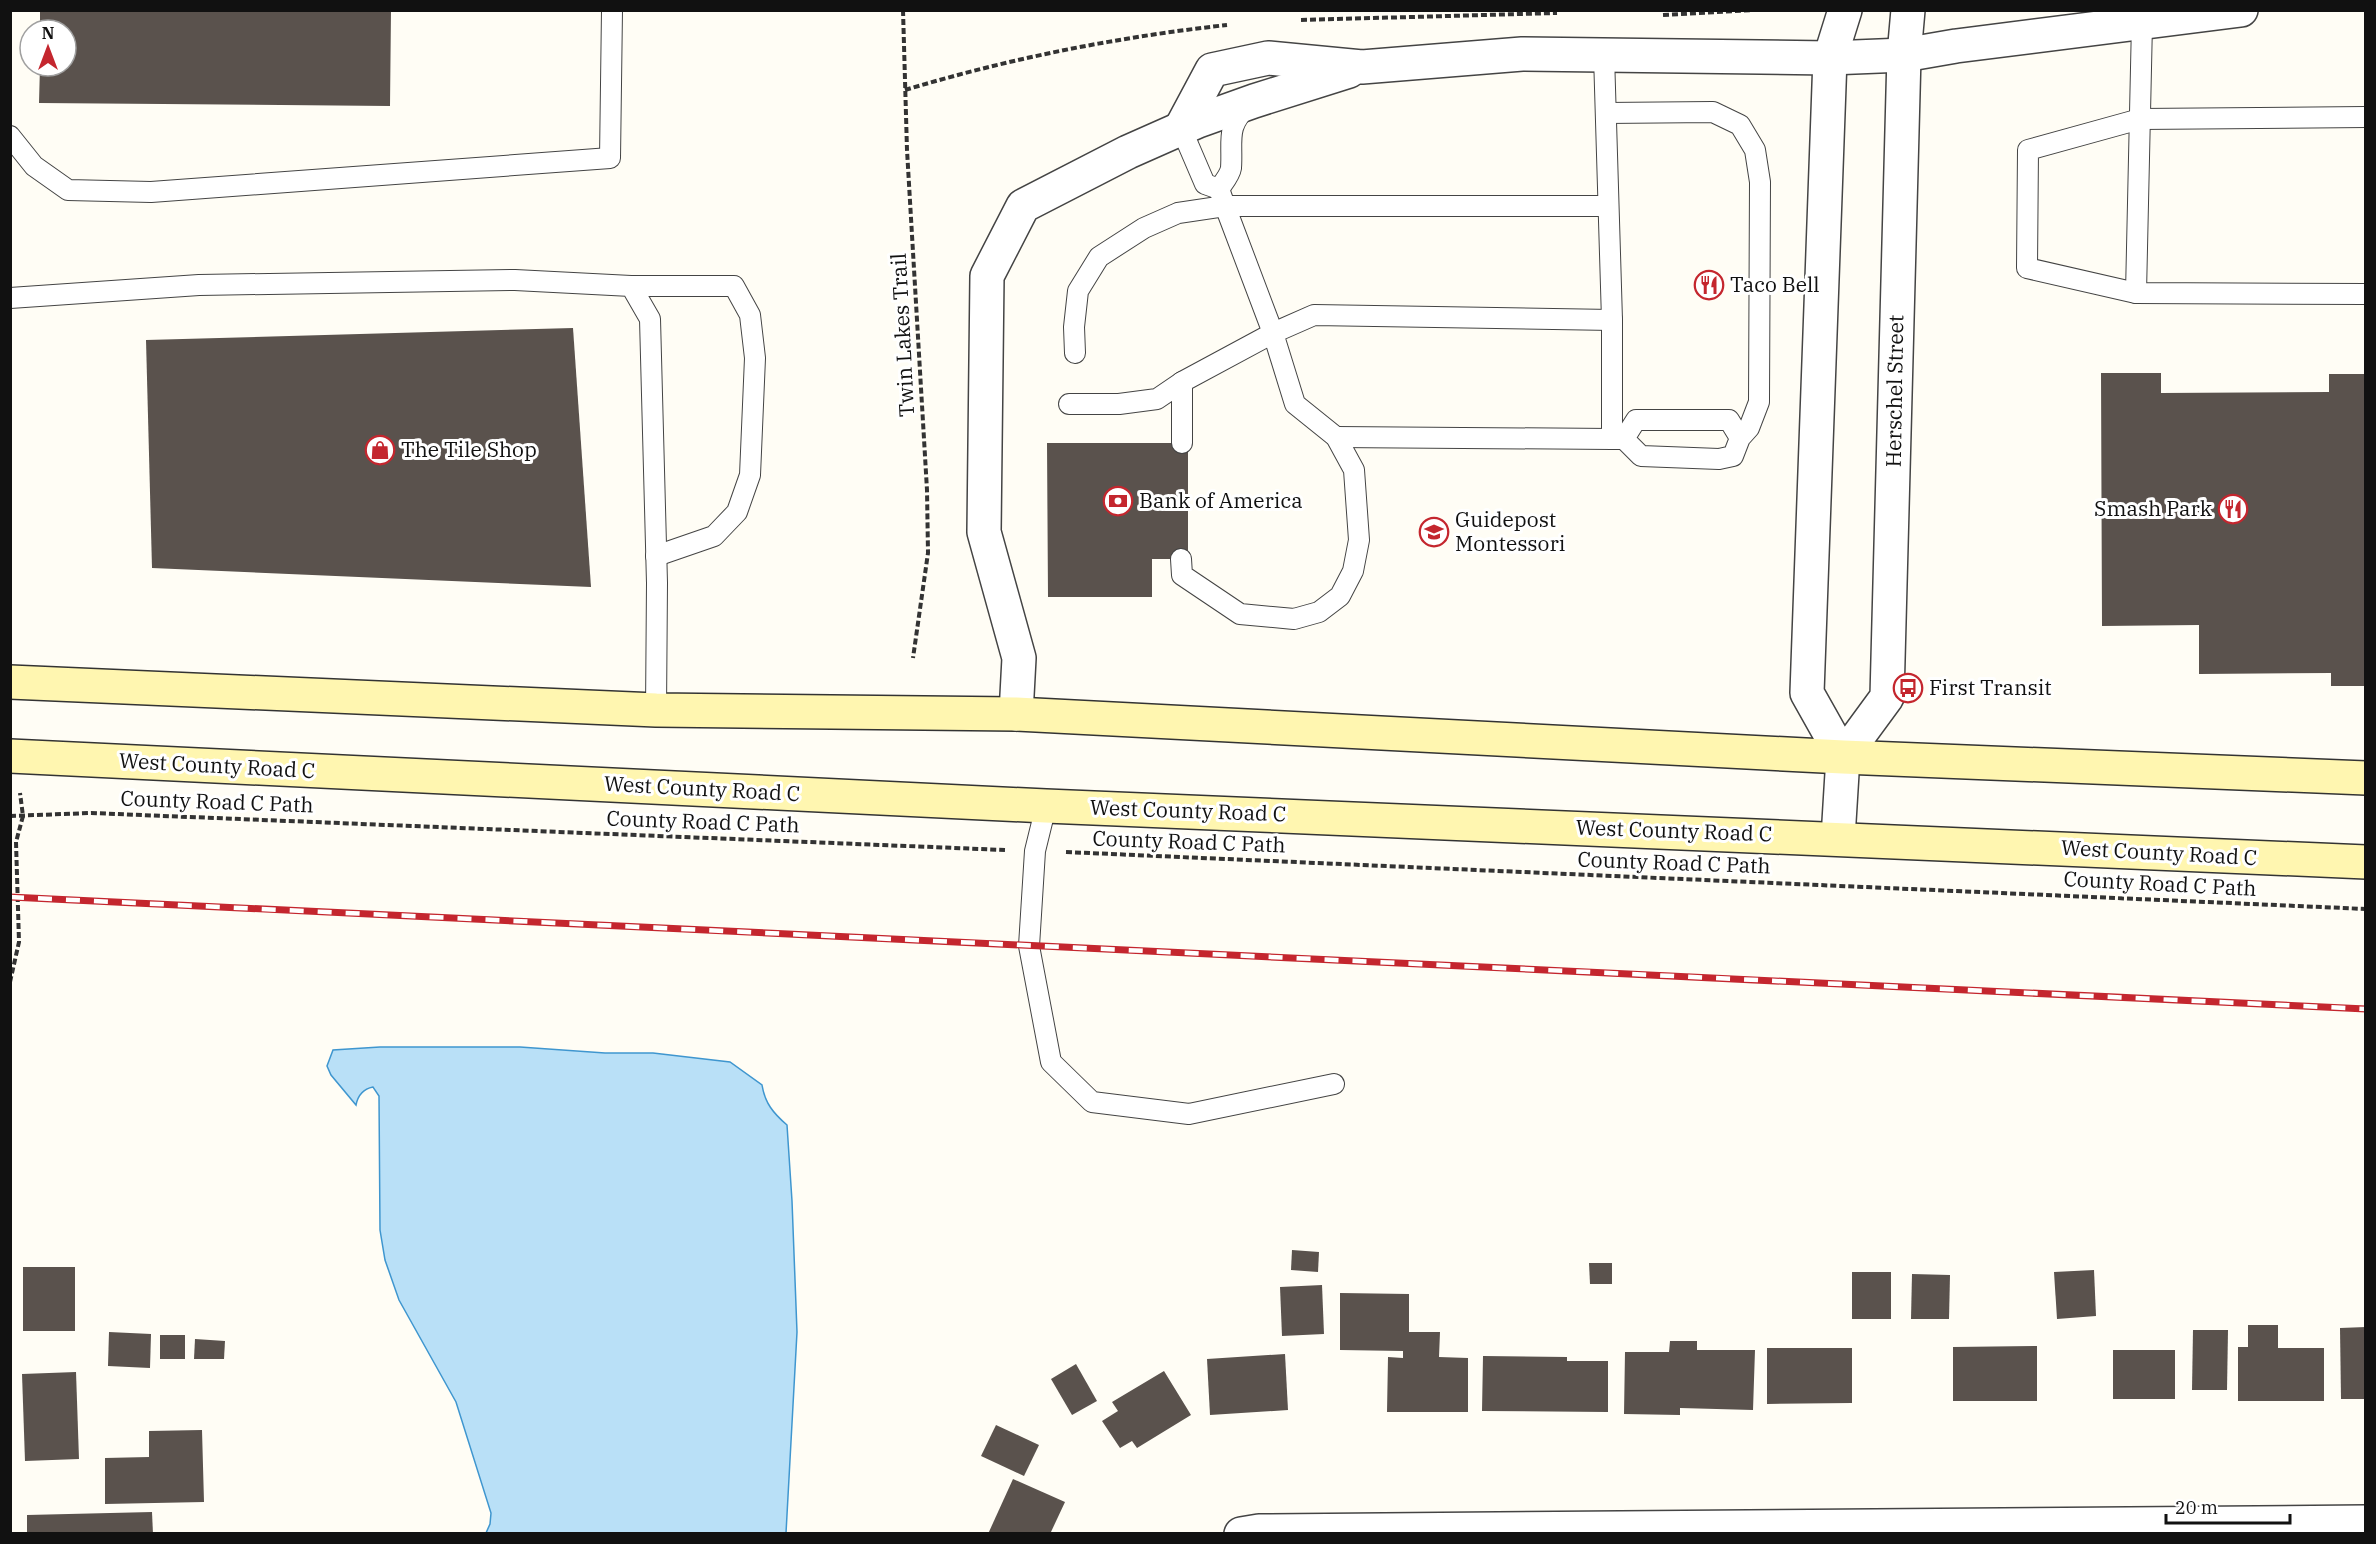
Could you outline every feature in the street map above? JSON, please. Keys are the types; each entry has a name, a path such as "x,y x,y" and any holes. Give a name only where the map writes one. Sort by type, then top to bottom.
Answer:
{"main road":[{"path":"10,682 656,710 1016,714 1843,757 2366,778"},
{"name":"West County Road C","path":"13,757 1046,806 2366,862"}],"street":[{"path":"1838,838 1843,757 1808,693 1830,58 1845,10"},
{"name":"Herschel Street","path":"1843,757 1887,697 1904,55 1908,10"},
{"path":"1181,128 1212,70 1268,58 1362,67 1521,54 1830,58 1904,55 1956,46 2241,10"},
{"path":"1016,714 1019,658 984,532 987,276 1023,206 1128,152 1181,128 1254,101 1362,67"},
{"path":"1250,1532 1770,1530 2366,1522"}],"lane":[{"path":"10,136 34,166 68,190 150,192 610,158 612,10"},
{"path":"2136,293 2142,23"},
{"path":"1604,55 1618,439"},
{"path":"1222,197 1231,170 1232,126 1239,114 1254,101"},
{"path":"1336,437 1618,439 1641,456 1719,459 1733,456 1740,438 1749,428 1759,402 1760,182 1755,150 1740,125 1713,112 1606,113"},
{"path":"2366,117 2140,119 2028,150 2027,268 2136,293 2366,294"},
{"path":"1181,128 1205,184 1222,197 1273,333 1295,405 1336,437 1354,470 1359,540 1353,571 1340,596 1319,612 1294,618 1240,614 1182,575 1181,559"},
{"path":"1076,353 1074,327 1078,291 1099,257 1144,228 1222,197 1608,206"},
{"path":"10,298 198,285 515,280 631,286 734,286 750,315 755,358 750,475 737,512 714,536 656,556"},
{"path":"631,286 650,319 656,556 656,710"},
{"path":"1069,404 1119,405 1157,399 1182,382 1273,333 1314,315 1612,320"},
{"path":"1182,382 1182,443"},
{"path":"1618,439 1636,420 1684,419 1729,420 1740,438"},
{"path":"1046,806 1035,851 1029,946 1052,1062 1092,1102 1189,1113 1334,1084"}],"path":[{"name":"Twin Lakes Trail","path":"903,10 907,150 927,490 928,553 913,658"},
{"path":"10,982 19,942 16,842 23,816 13,757"},
{"name":"County Road C Path","path":"10,816 91,813 1035,851 2366,909"}],"water":[{"path":"380,1047 520,1047 605,1053 653,1053 730,1062 762,1085 770,1107 787,1125 792,1201 797,1332 786,1533 486,1533 491,1513 456,1402 399,1300 385,1260 380,1230 379,1096 373,1087 366,1089 361,1093 356,1105 331,1075 327,1066 333,1050"}],"building":[{"path":"40,10 391,10 390,106 39,103 40,78 78,78 78,18 40,18"},
{"path":"573,328 591,587 152,568 146,340"},
{"name":"Smash Park","path":"2101,373 2161,373 2161,393 2329,392 2329,374 2366,374 2366,686 2331,686 2331,673 2199,674 2199,625 2102,626"},
{"name":"Bank of America","path":"1047,443 1188,443 1188,559 1152,559 1152,597 1048,597"},
{"path":"1292,1250 1319,1252 1318,1272 1291,1270"},
{"path":"1589,1263 1612,1263 1612,1284 1590,1284"},
{"path":"23,1267 75,1267 75,1331 23,1331"},
{"path":"2094,1270 2096,1316 2057,1319 2054,1272"},
{"path":"1852,1272 1891,1272 1891,1319 1852,1319"},
{"path":"1912,1274 1950,1275 1949,1319 1911,1319"},
{"path":"1322,1285 1324,1334 1282,1336 1280,1287"},
{"path":"1340,1293 1409,1294 1409,1332 1440,1332 1439,1357 1468,1358 1468,1412 1387,1412 1388,1357 1403,1358 1403,1351 1340,1350"},
{"path":"2248,1325 2278,1325 2278,1348 2324,1348 2324,1401 2238,1401 2238,1347 2248,1347"},
{"path":"2366,1327 2366,1399 2341,1399 2340,1328"},
{"path":"2193,1330 2228,1330 2227,1390 2192,1390"},
{"path":"109,1332 151,1334 150,1368 108,1366"},
{"path":"160,1335 185,1335 185,1359 160,1359"},
{"path":"195,1339 225,1341 224,1359 194,1359"},
{"path":"1670,1341 1697,1341 1697,1350 1755,1350 1753,1410 1680,1408 1680,1415 1624,1414 1625,1352 1669,1352"},
{"path":"2037,1346 2037,1401 1953,1401 1953,1347"},
{"path":"1767,1348 1852,1348 1852,1403 1767,1404"},
{"path":"2113,1350 2175,1350 2175,1399 2113,1399"},
{"path":"1285,1354 1288,1410 1210,1415 1207,1359"},
{"path":"1483,1356 1567,1357 1567,1361 1608,1361 1608,1412 1482,1411"},
{"path":"1076,1364 1097,1401 1072,1415 1051,1379"},
{"path":"1164,1371 1191,1415 1137,1448 1132,1441 1120,1448 1102,1421 1118,1411 1112,1402"},
{"path":"76,1372 79,1459 25,1461 22,1374"},
{"path":"996,1425 1039,1445 1024,1476 981,1456"},
{"path":"202,1430 204,1502 105,1504 105,1458 149,1457 149,1431"},
{"path":"1013,1479 1065,1502 1050,1534 988,1534"},
{"path":"152,1512 153,1534 27,1534 27,1515"}],"railway":[{"path":"10,897 2366,1009"}],"place":[{"name":"Taco Bell","path":"1709,285"},
{"name":"The Tile Shop","path":"380,450"},
{"name":"Bank of America","path":"1118,501"},
{"name":"Smash Park","path":"2233,509"},
{"name":"Guidepost Montessori","path":"1434,532"},
{"name":"First Transit","path":"1908,688"}]}
